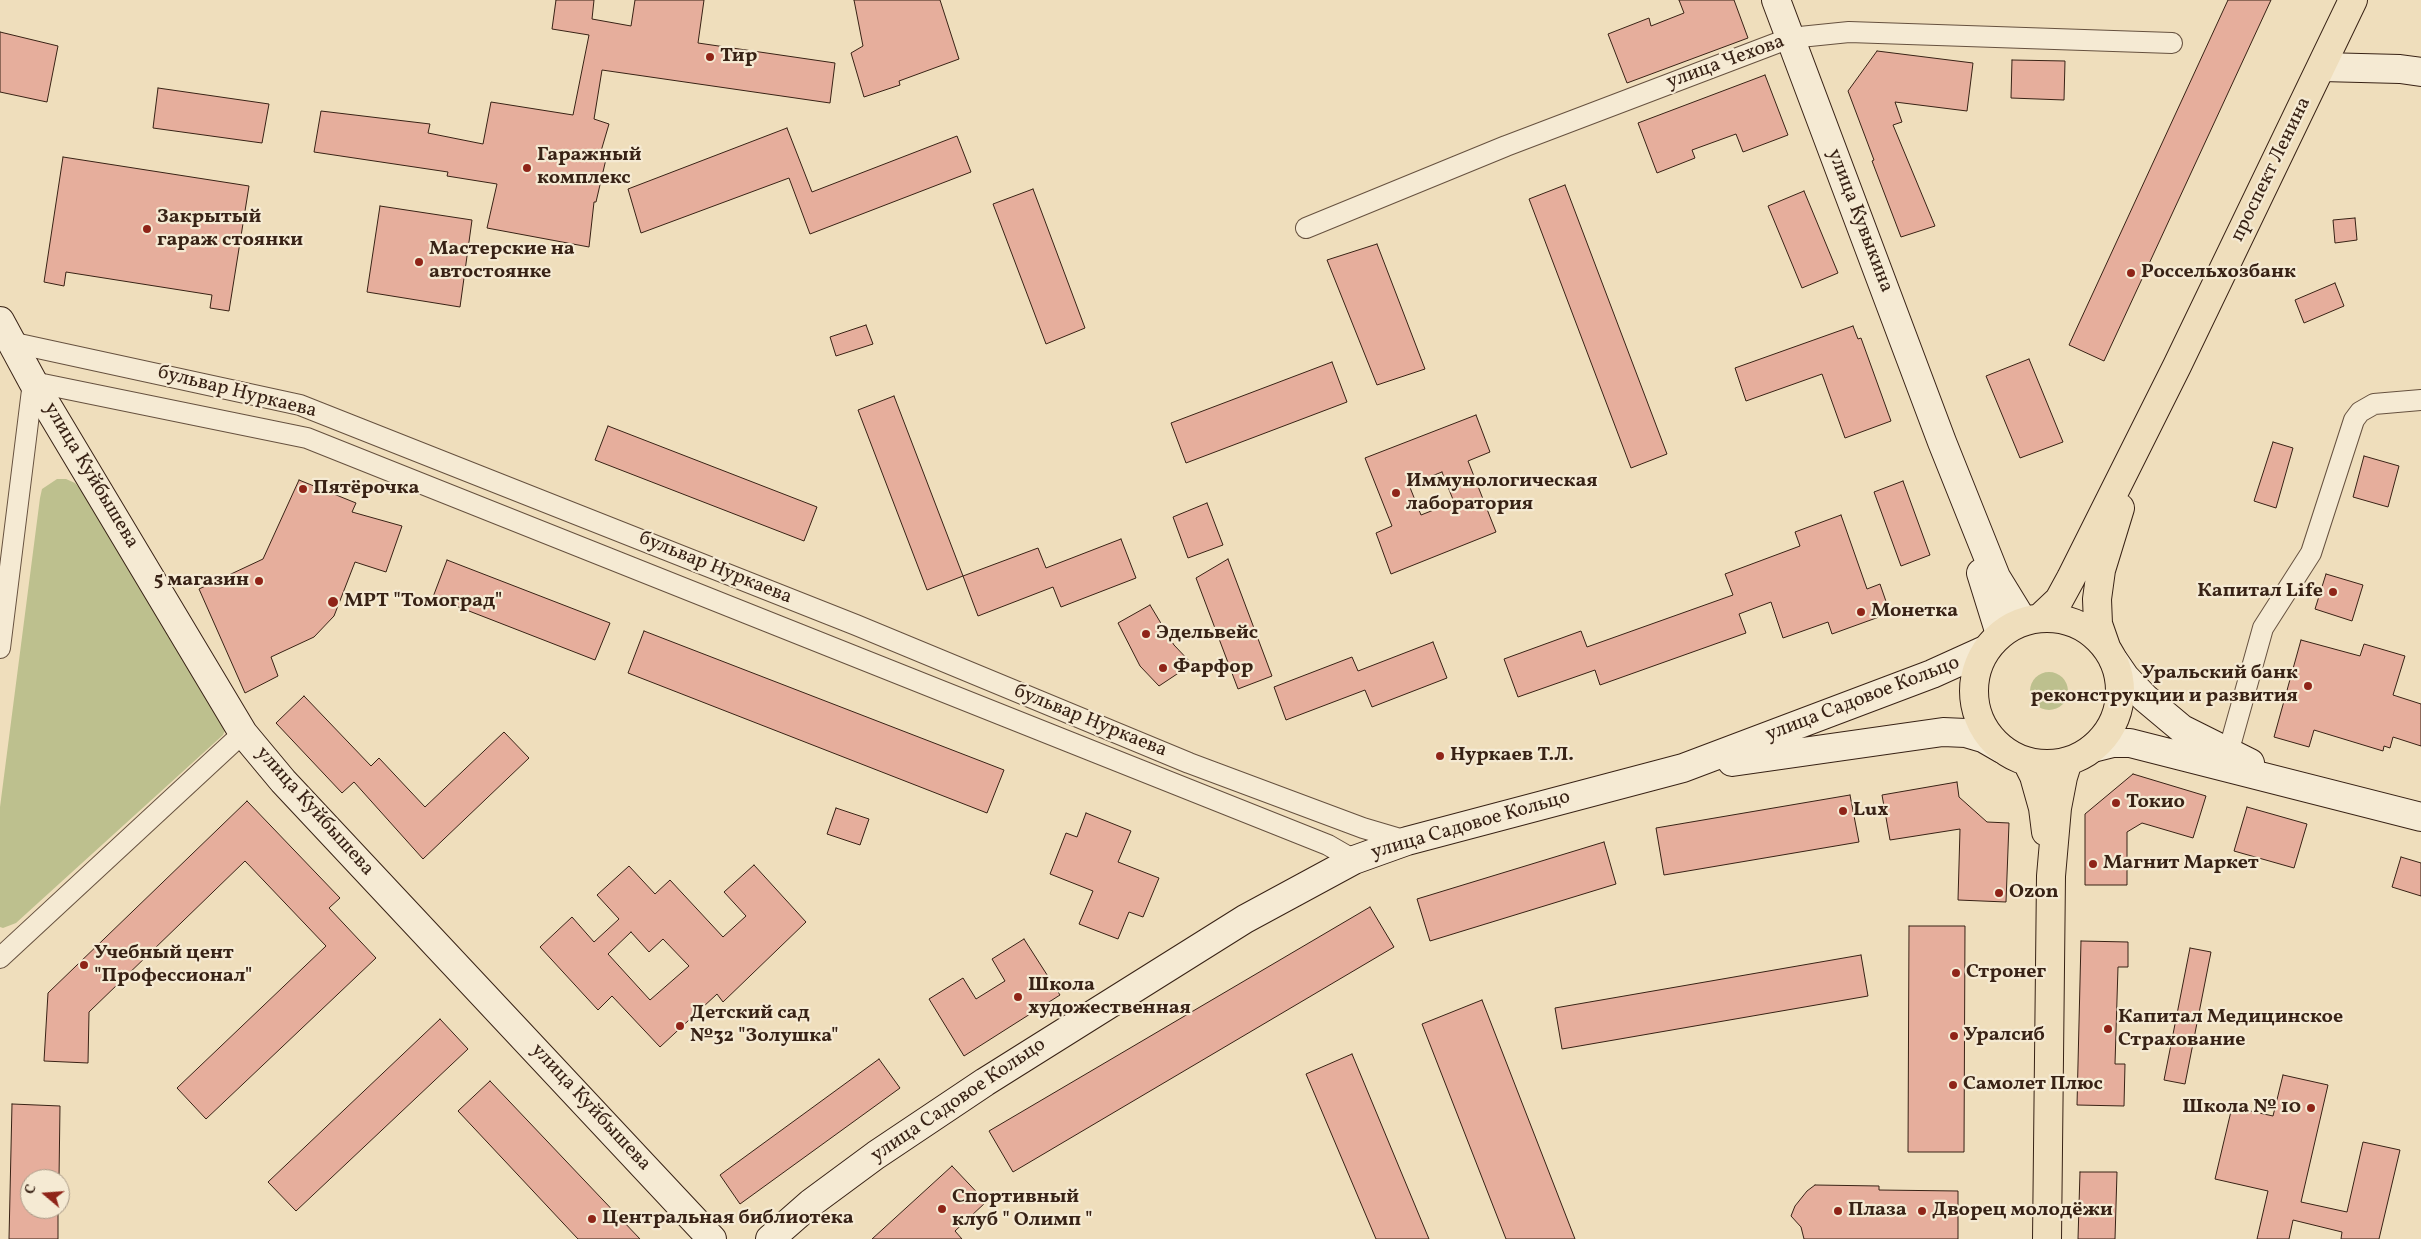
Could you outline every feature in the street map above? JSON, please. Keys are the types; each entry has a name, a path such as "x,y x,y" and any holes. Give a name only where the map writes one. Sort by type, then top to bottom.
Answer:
{"main road":[{"name":"улица Кувыкина","path":"1776,0 1942,442 1996,577 2032,619"},
{"name":"проспект Ленина","path":"2032,619 2059,600 2177,366 2353,0"},
{"path":"2322,67 2400,69 2421,72"},
{"name":"улица Куйбышева","path":"5,332 33,382 243,732 283,781 712,1239"},
{"name":"проспект Ленина","path":"2110,654 2098,624 2097,598 2101,570 2113,524 2177,366"},
{"name":"улица Кувыкина","path":"1942,442 1993,642"},
{"path":"2110,654 2119,676 2119,708 2105,737 2093,748 2068,762 2055,764 2027,762 2002,749 1989,736 1980,721 1974,703 1974,685 1977,667 1993,642 2032,619 2071,621 2096,636 2110,654 2125,677 2145,698 2182,729 2228,753 2308,790"},
{"name":"улица Садовое Кольцо","path":"770,1239 811,1203 876,1155 984,1082 1245,918 1354,860 1407,841 1683,768 1932,674 1993,642"},
{"name":"улица Садовое Кольцо","path":"1683,768 1943,732 1966,733 1983,738 2002,749"},
{"path":"2093,748 2113,743 2130,743 2308,790 2421,817"},
{"path":"2027,762 2034,776 2043,808 2052,876"},
{"path":"2047,1239 2052,876 2058,808 2063,777 2068,762"}],"street":[{"name":"улица Чехова","path":"1306,228 1506,146 1790,38 1849,32 2172,43"},
{"name":"бульвар Нуркаева","path":"5,332 300,405 856,625 1189,763 1363,828 1407,841"},
{"path":"0,648 33,382"},
{"name":"бульвар Нуркаева","path":"33,382 307,438 1321,842 1354,860"},
{"path":"2228,753 2263,628 2311,553 2354,420 2360,412 2374,404 2421,400"},
{"path":"0,958 243,732"}],"green space":[{"path":"57,479 66,479 75,483 81,489 225,720 226,728 223,735 16,923 3,928 0,927 0,807 40,498 42,489"},
{"path":"2049,672 2063,677 2068,691 2063,705 2049,710 2035,705 2030,691 2035,677"}],"building":[{"path":"556,0 594,0 592,19 631,26 635,0 704,0 698,43 835,63 830,103 602,70 594,119 609,124 599,158 606,159 596,202 594,202 589,247 487,228 497,184 447,176 448,172 314,152 321,111 430,124 428,133 483,144 491,102 573,115 589,35 552,29"},
{"path":"854,0 940,0 959,59 899,81 900,85 864,97 851,53 863,46"},
{"path":"1679,0 1734,0 1748,38 1627,83 1608,34 1649,18 1651,26 1684,13"},
{"path":"2228,0 2271,0 2104,361 2069,345"},
{"path":"0,32 58,46 47,102 0,92"},
{"path":"1877,51 1973,63 1967,111 1895,102 1902,122 1893,125 1935,226 1901,237 1848,91"},
{"path":"2012,60 2065,61 2064,100 2011,98"},
{"path":"1765,75 1788,135 1743,152 1736,134 1692,150 1695,158 1657,173 1638,123"},
{"path":"158,88 269,104 262,143 153,128"},
{"path":"787,128 812,192 957,136 971,172 810,234 789,178 641,233 628,189"},
{"name":"Закрытый гараж стоянки","path":"63,157 249,186 229,311 210,308 212,295 66,272 64,286 44,282"},
{"path":"1565,185 1667,454 1631,468 1529,199"},
{"path":"1033,189 1085,328 1046,344 993,204"},
{"path":"1804,191 1838,273 1802,288 1768,206"},
{"name":"Мастерские на автостоянке","path":"380,206 472,220 460,307 367,292"},
{"path":"2355,218 2357,240 2335,243 2333,220"},
{"path":"1377,244 1425,369 1377,385 1327,260"},
{"path":"2335,283 2344,306 2304,323 2295,300"},
{"path":"866,325 873,344 836,356 830,337"},
{"path":"1853,326 1858,339 1861,338 1891,421 1845,438 1822,374 1746,401 1735,368"},
{"path":"2029,359 2063,442 2020,458 1986,376"},
{"path":"1332,362 1347,402 1186,463 1171,423"},
{"path":"894,396 963,576 927,590 858,410"},
{"name":"Иммунологическая лаборатория","path":"1476,415 1490,452 1468,461 1496,532 1391,574 1376,533 1392,526 1365,458","holes":["1442,472 1454,502 1421,515 1409,485"]},
{"path":"608,426 817,507 804,541 595,460"},
{"path":"2273,442 2293,448 2276,508 2254,501"},
{"path":"2364,456 2399,466 2388,507 2353,497"},
{"path":"299,480 356,503 352,512 402,526 386,572 355,562 334,616 314,637 271,657 278,676 245,693 199,589 263,559"},
{"path":"1903,481 1930,555 1901,566 1874,492"},
{"path":"1207,503 1223,545 1188,558 1173,517"},
{"path":"1841,515 1867,589 1880,584 1890,613 1832,634 1828,622 1783,638 1771,602 1739,614 1746,633 1600,685 1595,670 1518,697 1504,659 1581,631 1587,647 1733,595 1725,574 1800,546 1795,532"},
{"path":"1121,539 1136,578 1061,607 1053,587 978,616 963,576 1038,548 1046,568"},
{"path":"1228,559 1272,676 1238,689 1196,578"},
{"path":"447,560 610,623 595,660 433,597"},
{"path":"2326,574 2363,585 2352,621 2315,609"},
{"name":"Эдельвейс","path":"1150,605 1174,645 1192,664 1159,686 1140,666 1118,623"},
{"path":"644,631 1004,770 987,813 628,673"},
{"path":"2301,640 2360,656 2364,644 2405,656 2393,695 2421,704 2421,746 2393,737 2390,748 2384,746 2383,751 2314,730 2309,747 2274,737"},
{"path":"1433,642 1447,678 1372,707 1365,690 1286,720 1274,687 1352,657 1358,671"},
{"path":"304,696 371,766 379,758 425,807 504,732 529,758 423,859 354,782 342,793 276,723"},
{"path":"2133,774 2206,796 2193,838 2142,823 2127,832 2127,885 2085,885 2085,814"},
{"path":"1957,782 1959,797 1987,822 2009,823 2006,902 1958,900 1960,829 1890,840 1882,795"},
{"path":"1850,795 1859,842 1664,875 1656,828"},
{"path":"247,801 340,898 329,908 376,958 206,1119 177,1088 326,946 245,861 89,1012 88,1063 44,1061 48,993"},
{"path":"2247,807 2307,824 2294,868 2234,851"},
{"path":"836,808 869,819 860,845 827,834"},
{"path":"1086,813 1131,831 1118,862 1159,878 1143,917 1129,912 1118,939 1079,924 1093,891 1050,874 1066,833 1077,837"},
{"path":"1604,842 1616,884 1430,941 1417,899"},
{"path":"2401,857 2421,863 2421,896 2392,887"},
{"path":"754,865 806,922 723,1002 717,994 660,1047 612,996 598,1010 540,947 572,917 594,942 619,919 597,895 629,866 655,894 670,880 723,937 746,916 724,892","holes":["631,932 649,952 663,939 689,966 650,1000 608,954"]},
{"path":"1370,907 1394,947 1013,1172 989,1131"},
{"path":"1909,926 1965,926 1964,1152 1908,1152"},
{"name":"Школа художественная","path":"1024,939 1060,995 964,1056 929,999 963,978 976,999 1005,981 992,959"},
{"path":"2081,941 2128,942 2128,967 2118,967 2115,1064 2125,1064 2124,1106 2077,1105"},
{"path":"2190,948 2211,952 2185,1084 2164,1080"},
{"path":"1861,955 1868,996 1562,1049 1555,1008"},
{"path":"1482,1000 1575,1239 1506,1239 1422,1024"},
{"path":"440,1019 468,1049 296,1211 268,1182"},
{"path":"1352,1054 1429,1239 1376,1239 1306,1074"},
{"path":"879,1059 900,1088 740,1204 720,1175"},
{"path":"2283,1075 2328,1085 2301,1202 2347,1212 2363,1142 2400,1150 2379,1239 2341,1239 2342,1232 2293,1220 2289,1239 2257,1239 2268,1191 2215,1179 2232,1107 2273,1116"},
{"path":"490,1081 640,1239 578,1239 458,1111"},
{"path":"12,1104 60,1106 59,1169 20,1169 20,1219 58,1219 58,1239 9,1239"},
{"name":"Спортивный клуб \" Олимп \"","path":"952,1166 986,1202 955,1231 962,1239 872,1239"},
{"path":"2080,1172 2117,1172 2115,1239 2078,1239"},
{"path":"1815,1185 1879,1186 1879,1190 1958,1191 1958,1239 1804,1239 1801,1227 1791,1216 1795,1206 1807,1191"}],"place":[{"name":"Тир","path":"710,57"},
{"name":"Гаражный комплекс","path":"527,168"},
{"name":"Закрытый гараж стоянки","path":"147,229"},
{"name":"Мастерские на автостоянке","path":"419,262"},
{"name":"Россельхозбанк","path":"2131,273"},
{"name":"Пятёрочка","path":"303,489"},
{"name":"Иммунологическая лаборатория","path":"1396,493"},
{"name":"5 магазин","path":"259,581"},
{"name":"Капитал Life","path":"2333,592"},
{"name":"МРТ \"Томоград\"","path":"333,602"},
{"name":"Монетка","path":"1861,612"},
{"name":"Эдельвейс","path":"1146,634"},
{"name":"Фарфор","path":"1163,668"},
{"name":"Уральский банк реконструкции и развития","path":"2308,686"},
{"name":"Нуркаев Т.Л.","path":"1440,756"},
{"name":"Токио","path":"2116,803"},
{"name":"Lux","path":"1843,811"},
{"name":"Магнит Маркет","path":"2093,864"},
{"name":"Ozon","path":"1999,893"},
{"name":"Учебный цент \"Профессионал\"","path":"84,965"},
{"name":"Стронег","path":"1956,973"},
{"name":"Школа художественная","path":"1018,997"},
{"name":"Детский сад №32 \"Золушка\"","path":"680,1026"},
{"name":"Капитал Медицинское Страхование","path":"2108,1029"},
{"name":"Уралсиб","path":"1954,1036"},
{"name":"Самолет Плюс","path":"1953,1085"},
{"name":"Школа № 10","path":"2311,1108"},
{"name":"Спортивный клуб \" Олимп \"","path":"942,1209"},
{"name":"Плаза","path":"1838,1211"},
{"name":"Дворец молодёжи","path":"1922,1211"},
{"name":"Центральная библиотека","path":"592,1219"}]}
